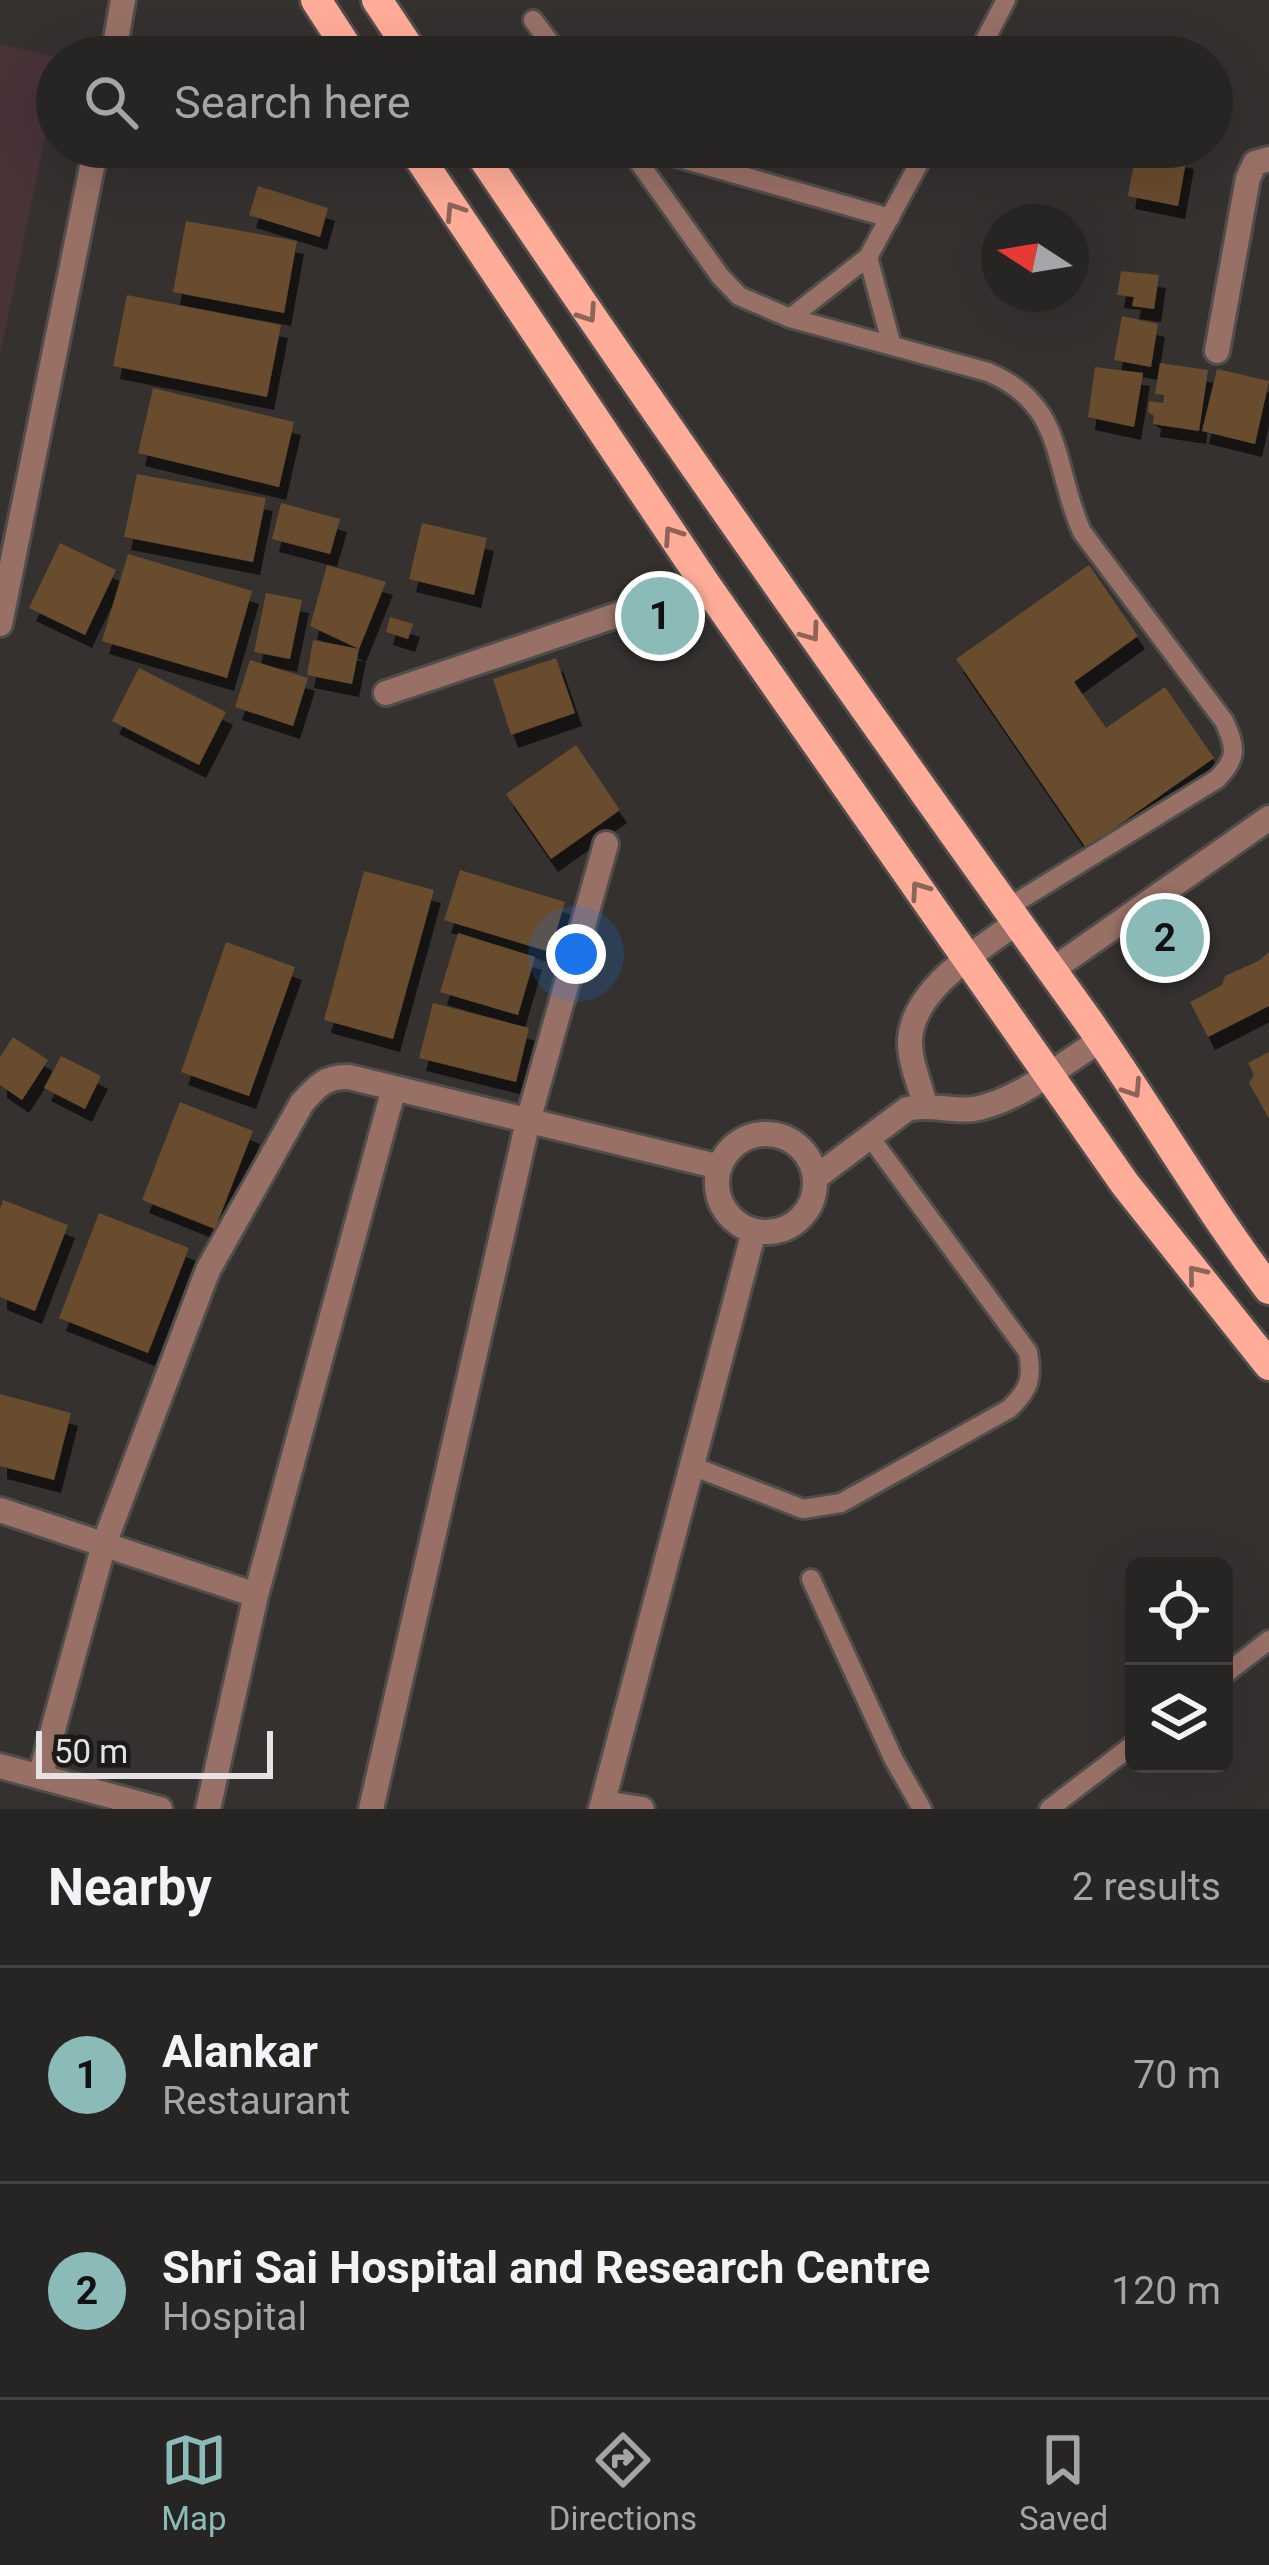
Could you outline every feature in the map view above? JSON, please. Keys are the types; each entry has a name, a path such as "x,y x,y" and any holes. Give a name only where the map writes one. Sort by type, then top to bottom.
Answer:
{"main road":[{"path":"316,0 339,36"},
{"path":"377,0 401,36"},
{"path":"426,168 706,585 1125,1184 1269,1365"},
{"path":"490,168 669,434 1052,970 1269,1289"}],"street":[{"path":"117,36 123,0"},
{"path":"1217,351 1250,170 1269,159"},
{"path":"0,624 92,168"},
{"path":"386,693 706,585"},
{"path":"1052,970 1269,818"},
{"path":"371,1809 527,1120 606,844"},
{"path":"925,1105 910,1040 915,1019 932,991 1012,915"},
{"path":"815,1178 907,1109 925,1105 969,1110 995,1104 1101,1040"},
{"path":"40,1777 104,1544 208,1270 302,1103 332,1076 720,1167"},
{"path":"208,1809 256,1595 394,1088"},
{"path":"773,1135 789,1139 802,1150 815,1178 808,1208 799,1220 770,1232 740,1225 720,1200 720,1167 741,1141 773,1135"},
{"path":"642,1809 602,1806 754,1231"},
{"path":"0,1510 256,1595"},
{"path":"0,1766 160,1809"}],"lane":[{"path":"987,36 1006,0"},
{"path":"533,20 545,36"},
{"path":"643,168 728,287 753,304 988,372 1015,383 1033,400 1047,418 1082,532 1224,721 1234,743 1232,764 1217,779 1012,915"},
{"path":"715,168 890,218"},
{"path":"790,318 868,257 917,168"},
{"path":"868,257 892,346"},
{"path":"692,1466 803,1509 820,1509 841,1503 1009,1409 1024,1395 1033,1378 1028,1352 870,1137"},
{"path":"811,1579 894,1760 922,1809"},
{"path":"1233,1668 1269,1640"},
{"path":"1049,1809 1125,1751"}],"shaded area":[{"path":"0,44 36,52 39,168 0,356"}],"building":[{"path":"1133,168 1185,168 1178,206 1128,196"},
{"path":"258,186 328,208 320,237 249,215"},
{"path":"186,221 297,241 284,313 173,292"},
{"path":"1121,271 1159,275 1154,309 1132,306 1134,297 1117,295"},
{"path":"127,295 281,325 267,397 113,366"},
{"path":"1122,316 1158,324 1151,367 1114,360"},
{"path":"1160,363 1208,370 1199,431 1153,424 1149,401 1163,403 1164,395 1155,394"},
{"path":"1095,367 1143,373 1134,427 1088,417"},
{"path":"1217,369 1269,381 1255,444 1202,431"},
{"path":"153,388 294,422 279,487 138,453"},
{"path":"137,474 266,498 253,562 124,537"},
{"path":"281,503 340,519 330,554 272,539"},
{"path":"422,523 487,538 474,595 409,579"},
{"path":"60,543 116,570 85,635 29,608"},
{"path":"128,554 252,591 227,678 102,641"},
{"path":"327,565 386,582 359,649 310,626"},
{"path":"1089,565 1138,636 1074,682 1106,728 1165,687 1214,758 1086,848 956,659"},
{"path":"266,593 302,600 290,659 254,652"},
{"path":"390,617 413,624 408,639 386,632"},
{"path":"313,640 359,649 352,684 307,675"},
{"path":"556,658 575,713 511,735 493,679"},
{"path":"250,660 308,678 293,726 235,707"},
{"path":"139,668 226,712 199,765 112,721"},
{"path":"576,745 620,810 551,859 506,794"},
{"path":"460,870 565,902 550,952 444,920"},
{"path":"364,871 434,890 393,1039 324,1020"},
{"path":"1166,903 1191,954 1165,966 1141,915"},
{"path":"458,933 535,957 518,1015 440,992"},
{"path":"226,942 295,967 249,1096 181,1072"},
{"path":"1269,952 1269,1006 1208,1037 1190,1002"},
{"path":"433,1003 529,1028 516,1082 419,1058"},
{"path":"13,1037 48,1060 22,1100 0,1085 0,1057"},
{"path":"1269,1052 1269,1119 1249,1083 1254,1075 1248,1063"},
{"path":"61,1056 101,1076 85,1109 44,1088"},
{"path":"180,1102 253,1131 215,1229 142,1200"},
{"path":"3,1200 68,1225 35,1311 0,1297"},
{"path":"99,1213 189,1248 148,1353 59,1318"},
{"path":"0,1394 71,1413 54,1480 0,1466"}],"place":[{"name":"Alankar","path":"660,616"},
{"name":"Shri Sai Hospital and Research Centre","path":"1165,938"}]}
